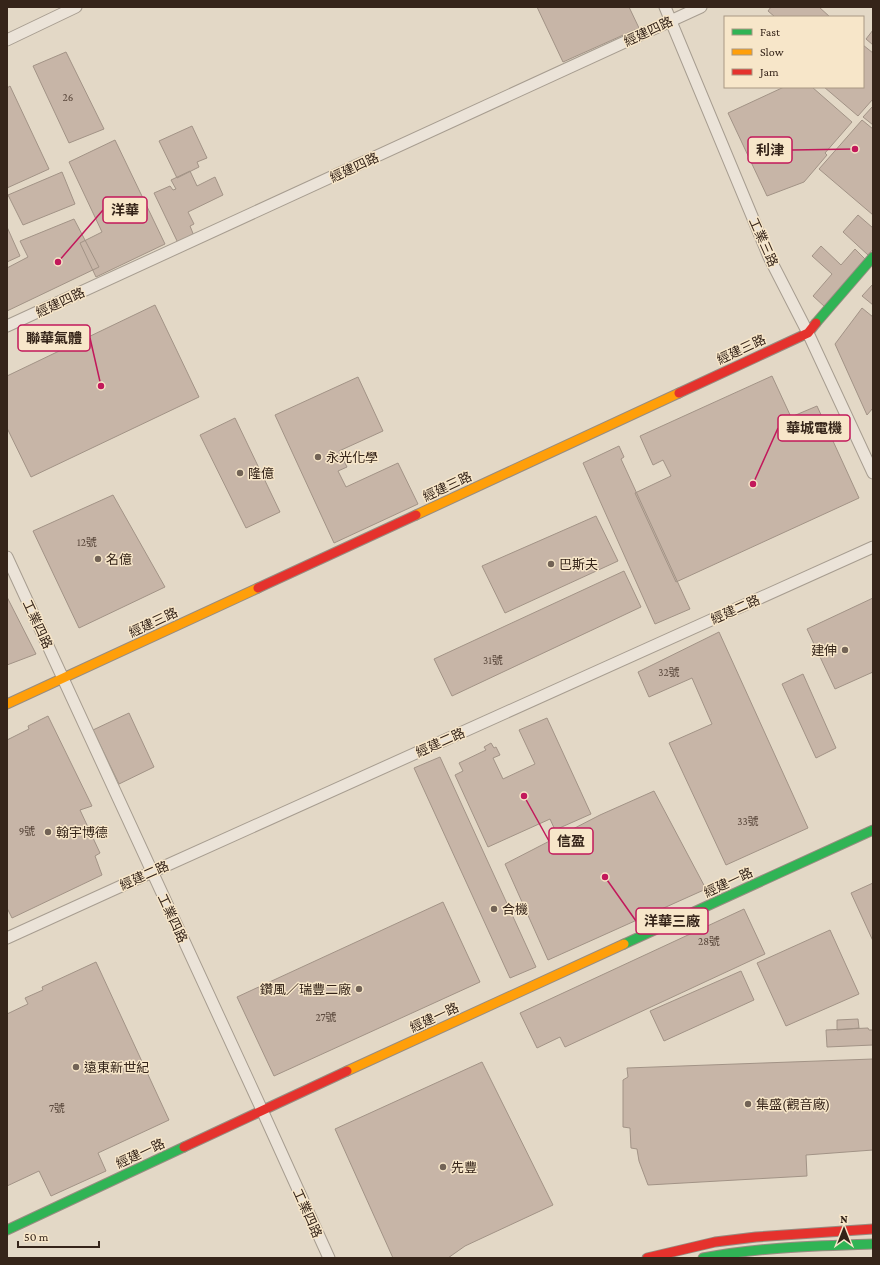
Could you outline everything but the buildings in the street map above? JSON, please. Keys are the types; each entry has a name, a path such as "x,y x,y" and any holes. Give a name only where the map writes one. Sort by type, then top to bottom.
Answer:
{"street":[{"path":"7,40 76,7"},
{"name":"工業三路","path":"665,7 769,257 808,333 873,473"},
{"name":"經建四路","path":"7,326 701,7"},
{"name":"經建三路","path":"7,704 808,333 873,257"},
{"name":"經建二路","path":"7,938 873,548"},
{"name":"工業四路","path":"7,557 64,678 329,1258"},
{"name":"經建一路","path":"7,1230 262,1110 873,830"},
{"path":"647,1258 722,1241 756,1237 873,1230"},
{"path":"703,1258 721,1254 772,1248 873,1244"}],"traffic: fast":[{"path":"816,323 873,257"},
{"path":"624,944 873,830"},
{"path":"7,1230 184,1147"},
{"path":"703,1258 766,1249 873,1244"}],"traffic: slow":[{"path":"416,515 679,393"},
{"path":"7,704 258,588"},
{"path":"347,1071 624,944"}],"traffic: jam":[{"path":"679,393 808,333 816,323"},
{"path":"258,588 416,515"},
{"path":"184,1147 347,1071"},
{"path":"647,1258 715,1242 756,1237 873,1229"}],"place":[{"name":"利津","path":"855,149"},
{"name":"洋華","path":"58,262"},
{"name":"聯華氣體","path":"101,386"},
{"name":"永光化學","path":"318,457"},
{"name":"隆億","path":"240,473"},
{"name":"華城電機","path":"753,484"},
{"name":"名億","path":"98,559"},
{"name":"巴斯夫","path":"551,564"},
{"name":"建伸","path":"845,650"},
{"name":"信盈","path":"524,796"},
{"name":"翰宇博德","path":"48,832"},
{"name":"洋華三廠","path":"605,877"},
{"name":"合機","path":"494,909"},
{"name":"鑽風／瑞豐二廠","path":"359,989"},
{"name":"遠東新世紀","path":"76,1067"},
{"name":"集盛(觀音廠)","path":"748,1104"},
{"name":"先豐","path":"443,1167"}]}
